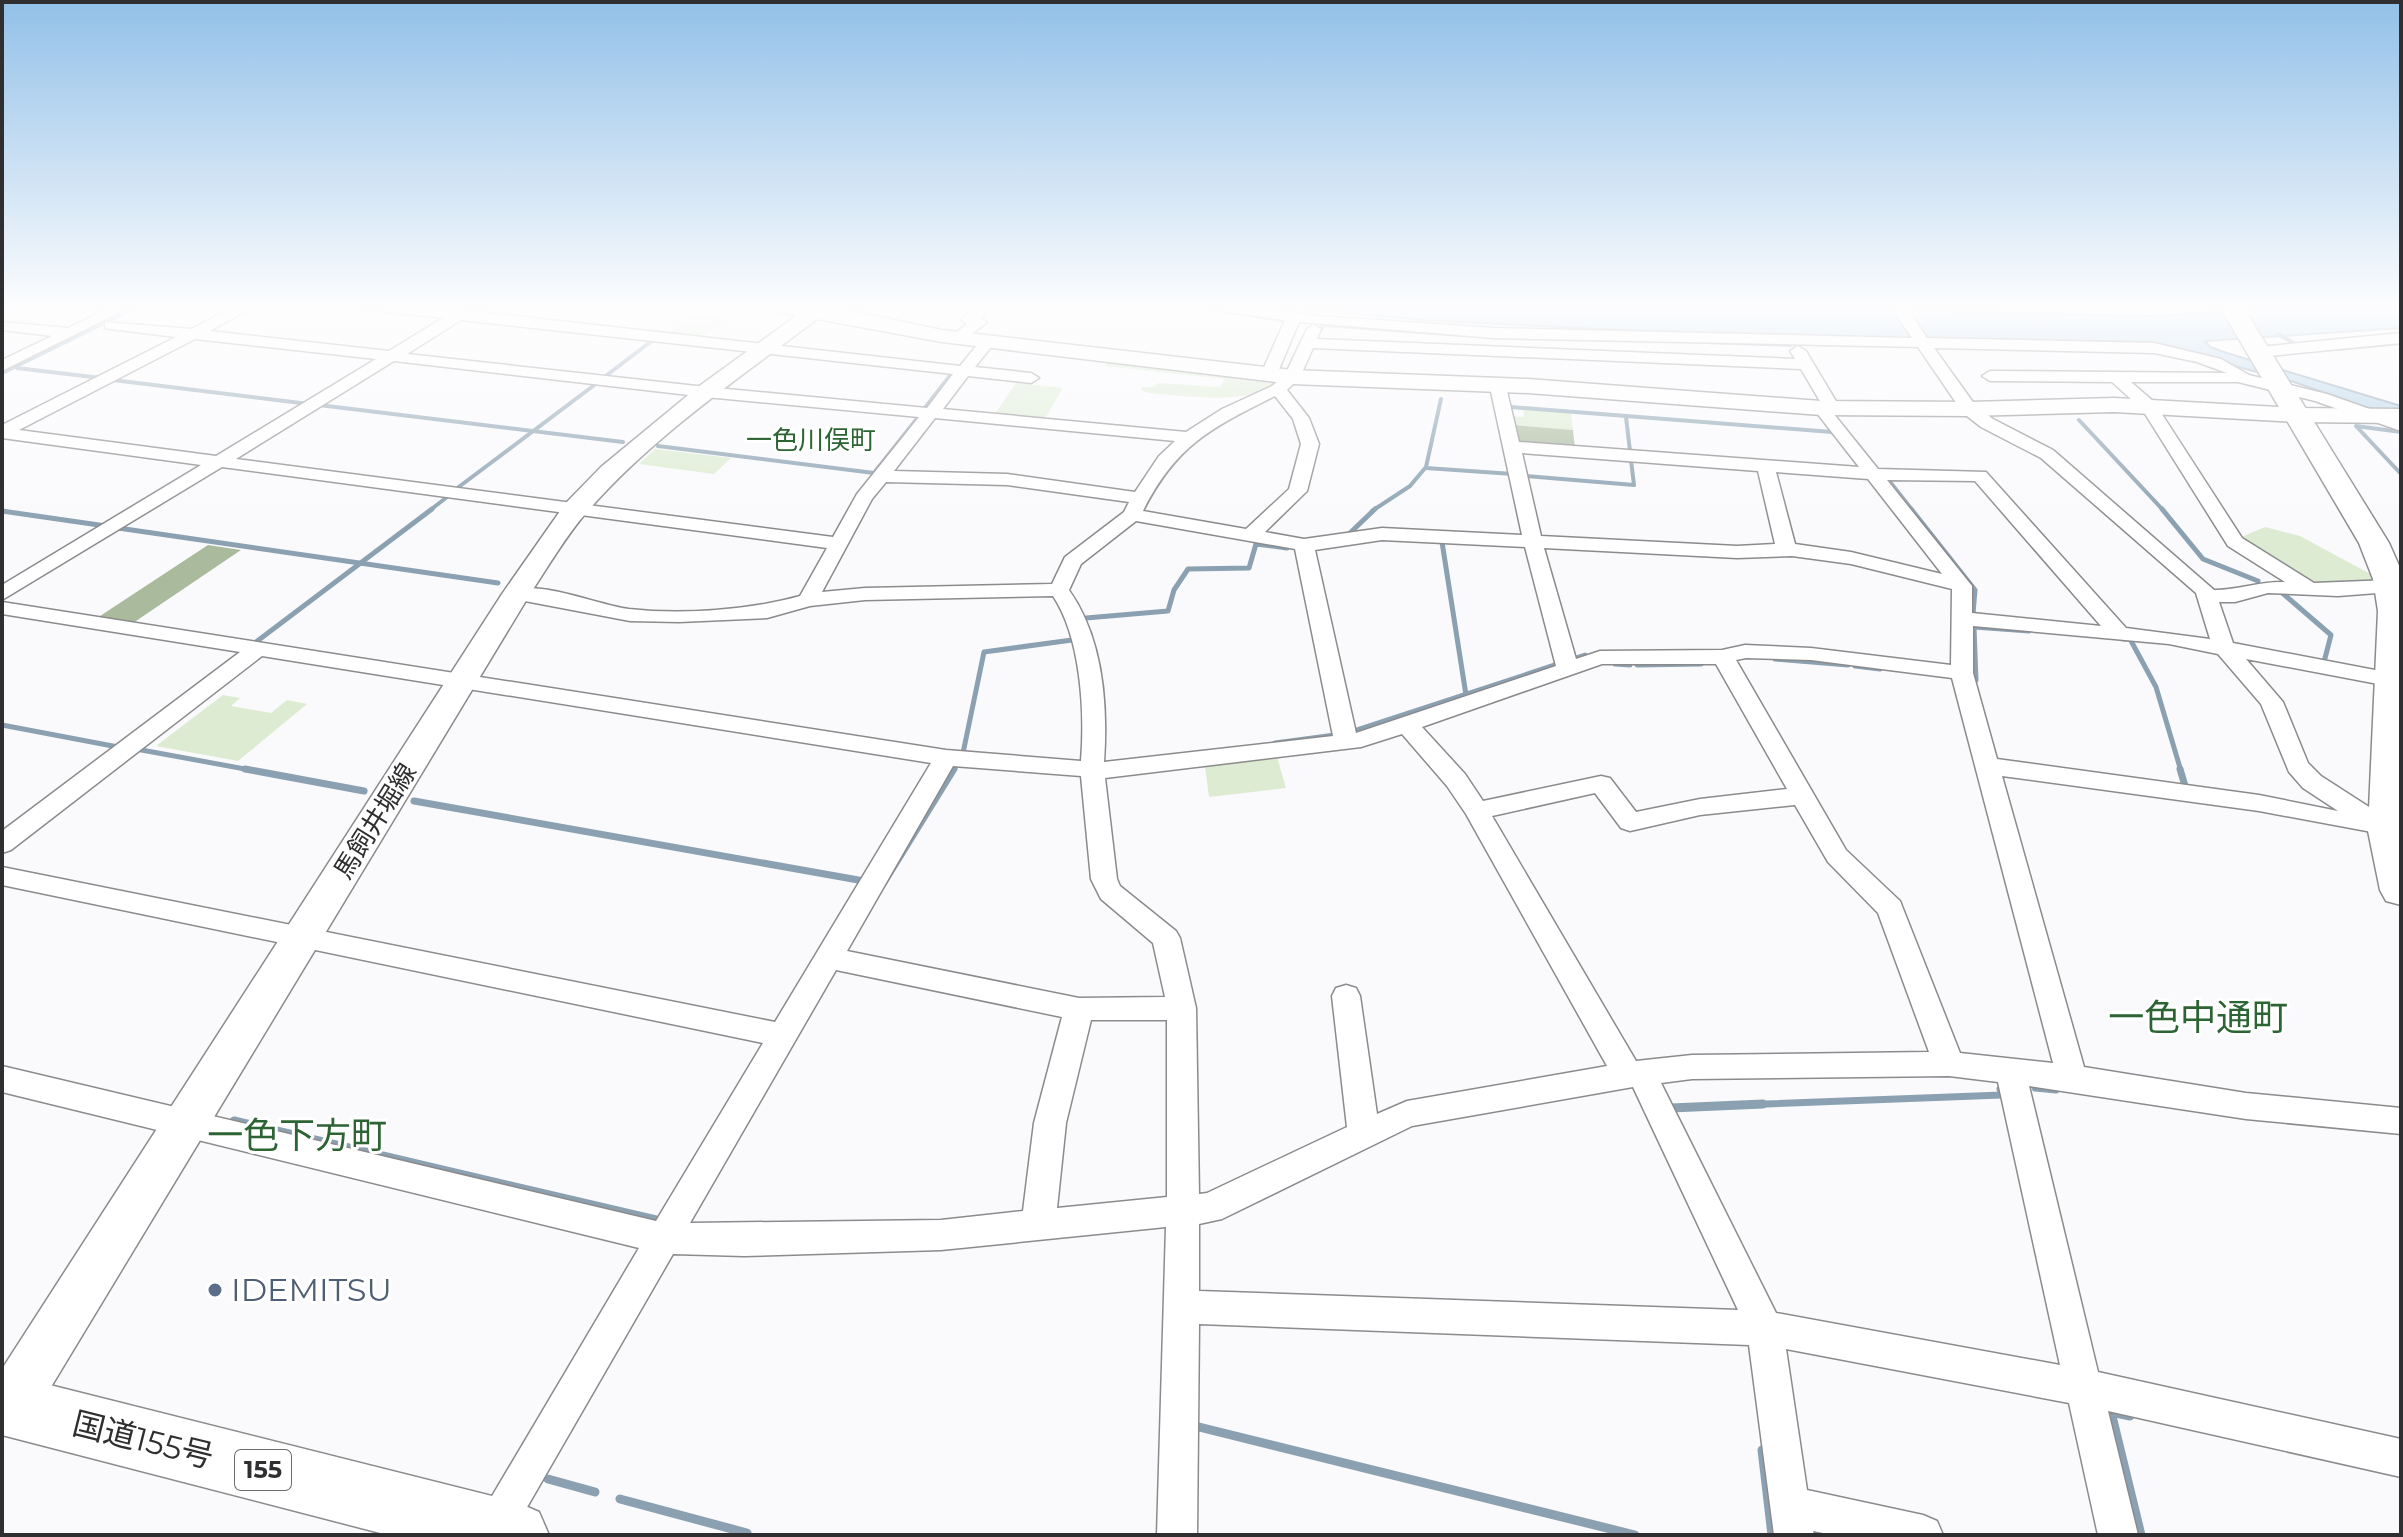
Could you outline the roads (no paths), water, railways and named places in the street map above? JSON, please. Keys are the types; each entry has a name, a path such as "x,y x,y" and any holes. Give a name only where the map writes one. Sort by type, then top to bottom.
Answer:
{"highway":[{"name":"国道155号","path":"4,1409 499,1533"}],"main road":[{"name":"馬飼井堀線","path":"4,1409 460,682 574,510 645,441 725,379"},
{"path":"1270,379 1528,386 1826,408 2148,406 2390,419"},
{"path":"2274,379 2374,543 2393,581 2396,679 2388,831 2401,890"}],"street":[{"path":"2,432 106,379"},
{"path":"2,594 355,379"},
{"path":"587,379 1189,437"},
{"path":"808,600 864,498 956,379"},
{"path":"1812,379 1826,408 1962,586 1962,673 2072,1078"},
{"path":"1949,379 1969,409 1987,423 2047,454 2205,591 2223,646 2266,693 2297,766 2312,782 2388,831"},
{"path":"2118,379 2148,406 2235,542 2307,587"},
{"path":"2291,379 2390,419"},
{"path":"1059,590 1072,561 1137,506 1165,460 1189,437 1280,380 1301,418 1310,444 1298,491 1249,537"},
{"path":"1498,387 1533,542 1568,669"},
{"path":"2,432 839,544"},
{"path":"1511,447 1876,474 1980,476 2120,634"},
{"path":"1766,466 1787,551"},
{"path":"881,476 1059,485 1249,537 1304,545 1330,545 1354,537 1382,534 1737,552 1758,549 1871,561 1962,586"},
{"path":"1304,545 1346,742"},
{"path":"2207,596 2235,596 2267,587 2338,590 2393,581"},
{"path":"516,594 630,615 767,612 808,600 945,590 1059,590"},
{"path":"1059,590 1070,606 1084,643 1095,727 1092,770 1104,879 1110,892 1166,938 1182,1008 1183,1210 1177,1535"},
{"path":"2,608 946,758 1113,771 1346,742 1600,658 1723,657 1745,651 1811,654 1962,673"},
{"path":"1960,617 1983,622 2223,646 2396,679"},
{"path":"2,844 258,649"},
{"path":"1723,657 1837,856 1890,908 1949,1064"},
{"path":"1406,724 1456,780 1477,811 1634,1074 1765,1328 1792,1520 1923,1535"},
{"path":"499,1533 663,1238 946,758"},
{"path":"1988,766 2259,803 2352,820 2388,831"},
{"path":"1477,811 1601,784 1630,822 1700,807 1802,796"},
{"path":"2,876 782,1035"},
{"path":"828,958 1079,1009 1182,1008"},
{"path":"1346,996 1364,1134"},
{"path":"1038,1226 1050,1123 1079,1009"},
{"path":"2,1079 663,1238 744,1240 941,1235 1210,1208 1407,1114 1634,1074 1692,1067 1949,1064 2072,1078 2246,1106 2401,1121"},
{"path":"2011,1073 2118,1535"},
{"path":"1181,1307 1765,1328 2083,1387 2401,1458"}],"water":[{"path":"2282,379 2311,379 2401,406 2401,420"}],"waterway":[{"path":"924,409 948,379"},
{"path":"113,380 309,404"},
{"path":"533,431 597,383"},
{"path":"1375,509 1410,486 1426,467 1441,399"},
{"path":"319,405 533,431"},
{"path":"1511,407 1832,432 1835,435"},
{"path":"658,446 874,473 919,416"},
{"path":"1626,417 1630,451"},
{"path":"2079,420 2164,511"},
{"path":"2401,432 2356,426 2401,474"},
{"path":"456,489 533,431"},
{"path":"533,431 623,442"},
{"path":"1526,476 1634,485 1631,460"},
{"path":"1426,468 1513,474"},
{"path":"1887,478 1913,511"},
{"path":"429,511 447,497"},
{"path":"360,563 432,509"},
{"path":"1350,533 1375,509"},
{"path":"1911,509 1975,590 1973,614"},
{"path":"2162,509 2203,559 2258,581"},
{"path":"2,511 106,526"},
{"path":"118,528 360,563"},
{"path":"1442,542 1466,694"},
{"path":"1086,618 1168,611 1174,590 1188,569 1249,568 1256,544 1287,548"},
{"path":"256,642 360,563"},
{"path":"360,563 498,583"},
{"path":"2280,591 2331,635 2324,662"},
{"path":"1976,680 1974,627 2029,631"},
{"path":"2123,639 2130,639 2156,687 2181,771"},
{"path":"968,753 963,753 984,652 1072,640"},
{"path":"1573,659 1585,655"},
{"path":"1775,659 1848,665"},
{"path":"1615,664 1630,665"},
{"path":"1637,665 1701,664"},
{"path":"1466,694 1555,665"},
{"path":"1855,666 1880,669"},
{"path":"1351,732 1466,694"},
{"path":"2,725 118,747"},
{"path":"1275,743 1335,735"},
{"path":"136,749 256,771"},
{"path":"952,771 955,767"},
{"path":"245,769 364,791"},
{"path":"883,884 954,769"},
{"path":"2180,769 2185,786"},
{"path":"414,801 864,881"},
{"path":"2035,1088 2056,1090"},
{"path":"1751,1105 2002,1095 2000,1089"},
{"path":"1751,1105 1763,1104"},
{"path":"1671,1108 1751,1105"},
{"path":"1712,1106 1751,1105"},
{"path":"234,1121 656,1220"},
{"path":"2130,1416 2111,1412 2141,1535"},
{"path":"1195,1430 1195,1426 1635,1535"},
{"path":"1762,1450 1772,1535"},
{"path":"548,1479 595,1492"},
{"path":"620,1499 747,1533"}],"place":[{"name":"IDEMITSU","path":"215,1290"}],"district":[{"name":"一色川俣町","path":"811,440"},
{"name":"一色中通町","path":"2198,1017"},
{"name":"一色下方町","path":"297,1135"}]}
